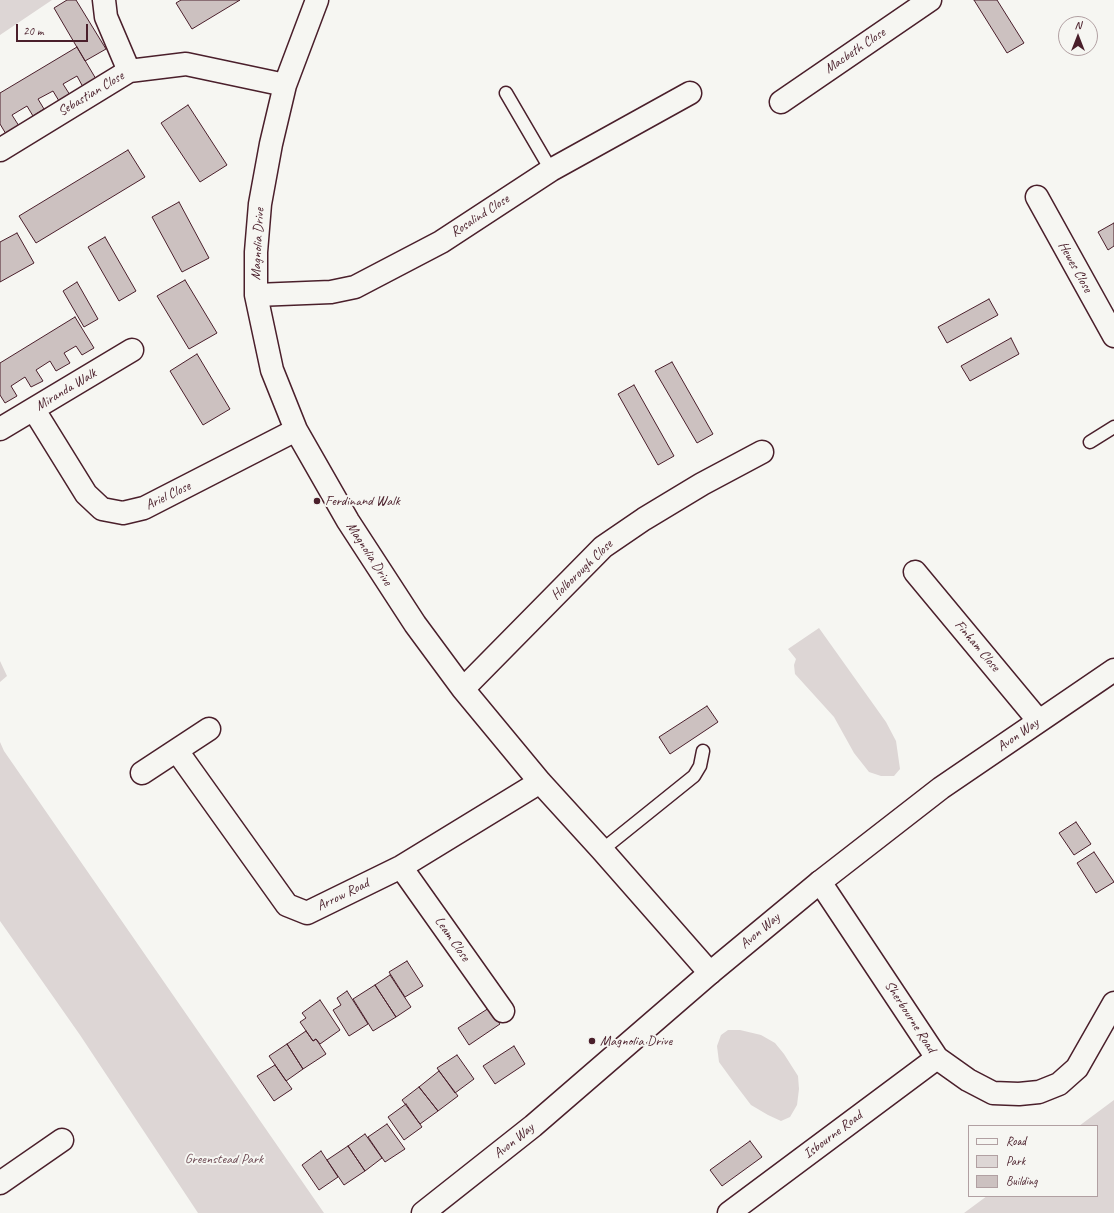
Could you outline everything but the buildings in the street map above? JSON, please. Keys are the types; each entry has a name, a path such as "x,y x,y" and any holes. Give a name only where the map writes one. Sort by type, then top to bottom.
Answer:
{"street":[{"path":"104,0 106,17 129,71"},
{"name":"Magnolia Drive","path":"317,0 285,85 271,144 260,204 256,252 256,295 272,370 296,430 348,521 415,624 463,690 540,782 710,973"},
{"name":"Macbeth Close","path":"781,102 930,0"},
{"name":"Sebastian Close","path":"0,150 129,71 186,64 285,85"},
{"name":"Rosalind Close","path":"256,295 331,292 355,287 441,242 551,170 690,93"},
{"name":"Hewes Close","path":"1037,197 1081,280 1114,336"},
{"name":"Miranda Walk","path":"0,429 132,350"},
{"name":"Ariel Close","path":"34,410 86,494 102,509 122,513 144,508 296,430"},
{"name":"Holborough Close","path":"463,690 603,547 644,518 702,484 762,452"},
{"name":"Finham Close","path":"915,572 1038,720"},
{"name":"Avon Way","path":"423,1213 534,1126 710,973 820,882 941,788 1038,720 1114,670"},
{"path":"142,773 209,729"},
{"name":"Arrow Road","path":"177,751 287,905 307,913 401,867 540,782"},
{"name":"Leam Close","path":"401,867 503,1011"},
{"name":"Sherbourne Road","path":"820,882 937,1058 968,1080 993,1092 1019,1094 1040,1092 1059,1084 1077,1068 1114,1004"},
{"name":"Isbourne Road","path":"729,1213 937,1058"},
{"path":"0,1183 62,1140"}],"lane":[{"path":"506,93 551,170"},
{"path":"1090,442 1114,427"},
{"path":"602,850 694,776 700,766 704,751"}],"green space":[{"path":"0,0 52,0 0,35"},
{"path":"819,628 886,722 896,741 900,769 894,776 881,776 869,772 854,753 834,717 795,674 794,665 796,659 788,649"},
{"path":"0,661 7,676 0,682"},
{"name":"Greenstead Park","path":"0,742 4,751 324,1213 198,1213 80,1035 0,921"},
{"path":"728,1030 740,1030 761,1035 775,1043 784,1054 798,1076 799,1089 797,1105 790,1117 781,1121 751,1105 719,1062 717,1046 721,1035"},
{"path":"1114,1100 1114,1213 964,1213 986,1197 1098,1197 1098,1125 1080,1125"}],"place":[{"name":"Ferdinand Walk","path":"317,501"},
{"name":"Magnolia Drive","path":"592,1041"}]}
